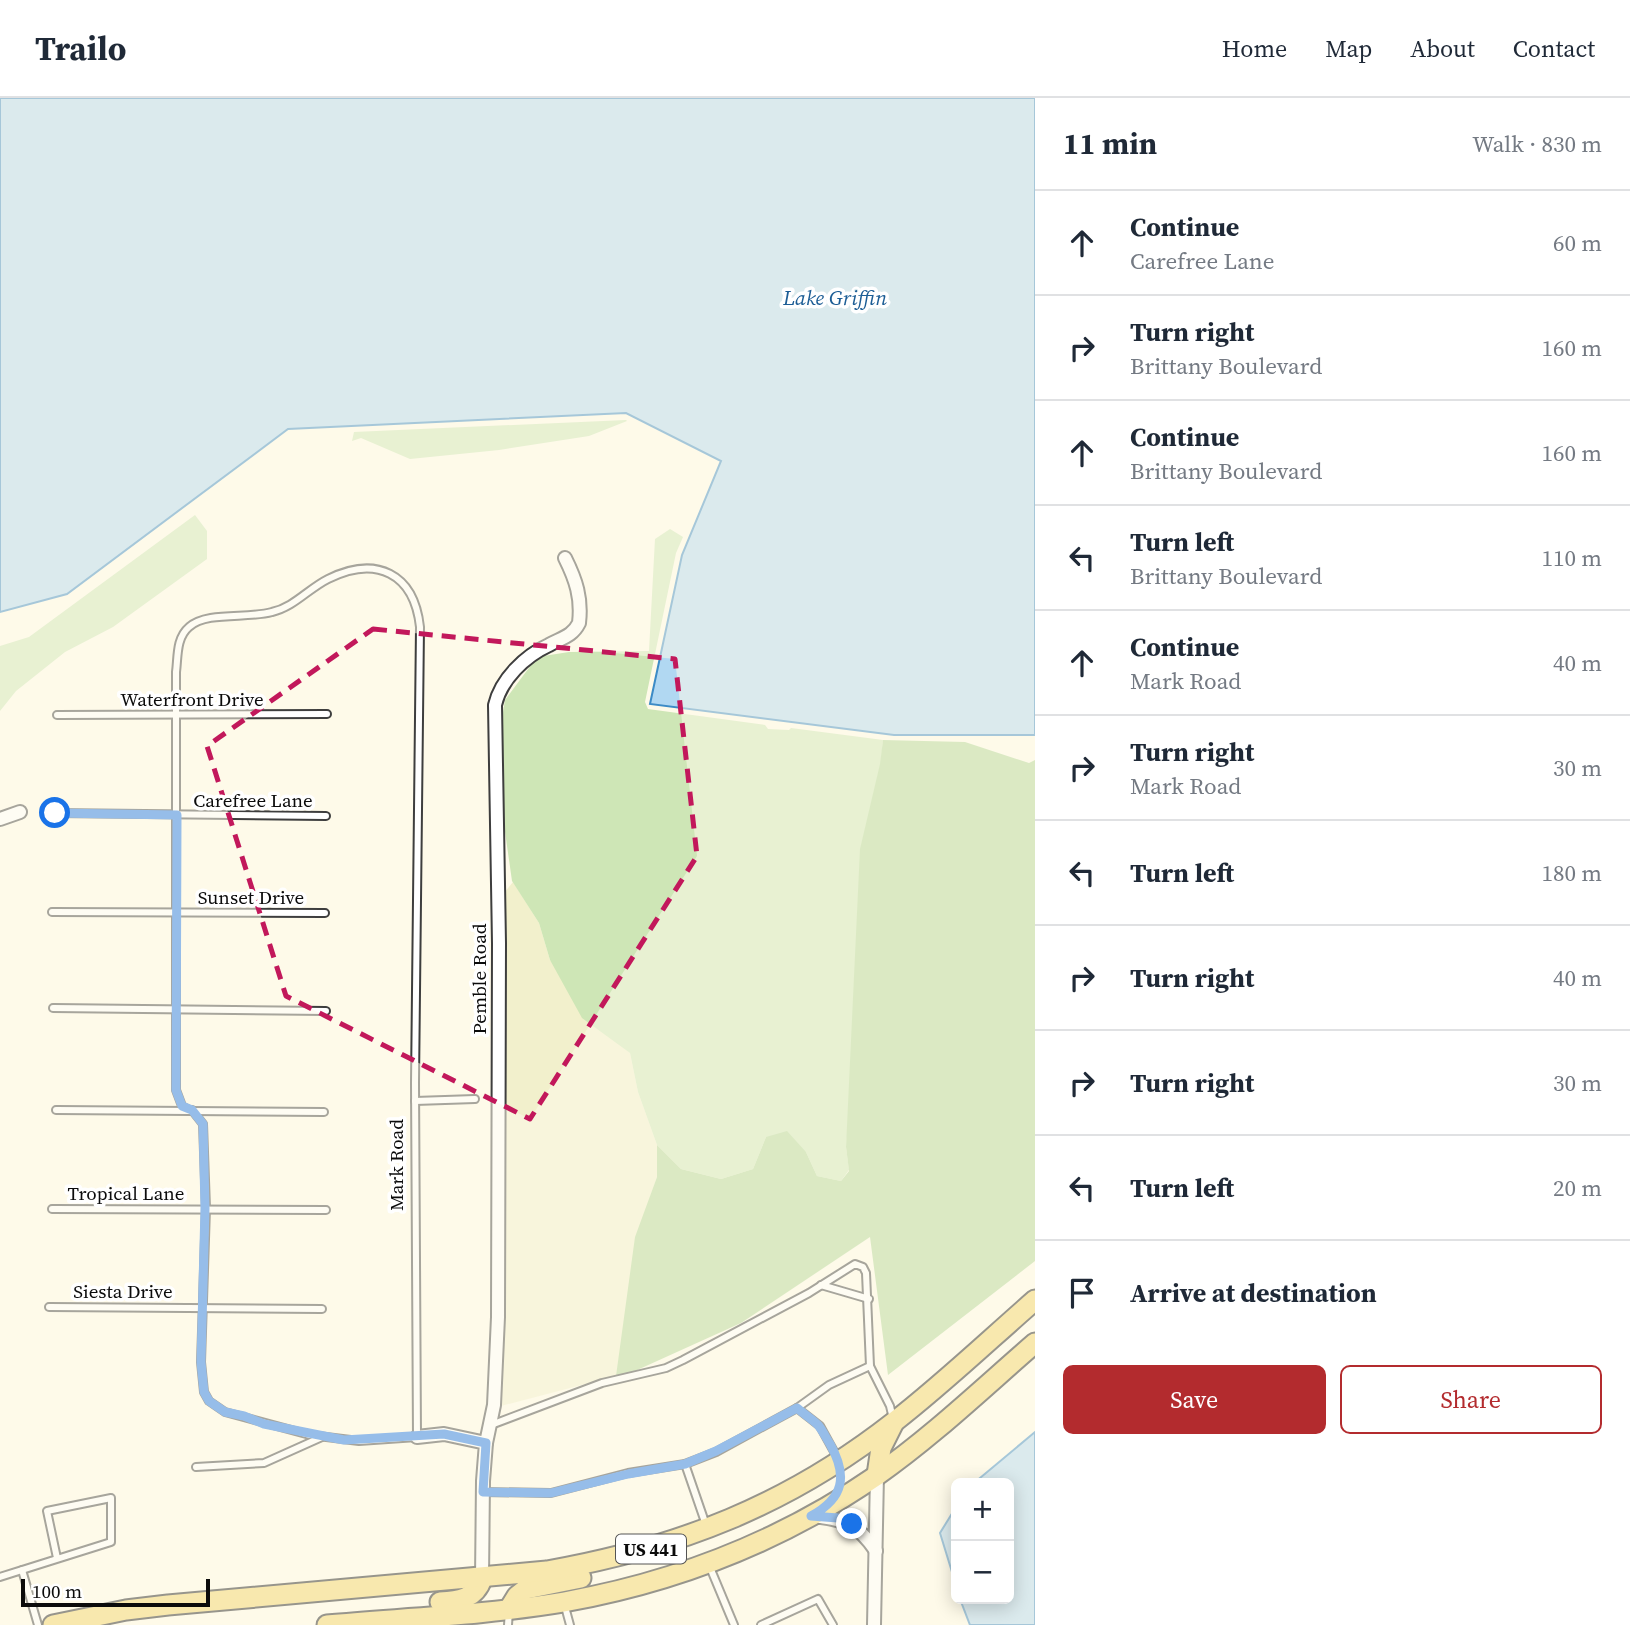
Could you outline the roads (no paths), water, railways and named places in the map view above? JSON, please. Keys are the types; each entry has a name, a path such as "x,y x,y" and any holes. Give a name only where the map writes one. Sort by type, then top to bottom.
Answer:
{"main road":[{"name":"US 441","path":"53,1625 168,1605 547,1572 606,1561 708,1530 765,1504 839,1461 893,1423 1035,1300"},
{"name":"US 441","path":"327,1625 508,1617 653,1582 748,1548 819,1511 877,1475 923,1440 1035,1343"},
{"path":"877,1475 881,1448 893,1423"},
{"path":"819,1511 841,1485 839,1461"},
{"path":"508,1617 517,1596 526,1589 605,1574 636,1559 644,1550"},
{"path":"316,1625 354,1610 464,1600 479,1587 482,1579"},
{"path":"133,1625 168,1605"}],"street":[{"name":"Pemble Road","path":"486,1443 491,1425 498,1317 499,943 495,705 501,688 511,674 538,650 567,638 579,623 580,595 576,579 565,558"},
{"path":"0,819 20,812"},
{"path":"417,1437 444,1434 486,1443 482,1579"},
{"path":"874,1625 877,1475"},
{"path":"819,1511 852,1524 866,1536 876,1551"}],"lane":[{"name":"Mark Road","path":"355,569 391,575 403,582 411,592 421,627 415,1101 417,1437 359,1441 322,1437 225,1412 209,1401 204,1392 203,1124 191,1110 182,1106 176,1090 177,715 178,643 189,627 208,618 258,616 276,611 289,606 328,579 355,569"},
{"name":"Waterfront Drive","path":"57,715 327,714"},
{"name":"Carefree Lane","path":"55,813 326,816"},
{"name":"Sunset Drive","path":"52,912 325,913"},
{"path":"53,1008 326,1011"},
{"path":"415,1101 475,1099"},
{"path":"56,1110 324,1112"},
{"name":"Tropical Lane","path":"52,1209 326,1209"},
{"path":"491,1425 602,1384 666,1368 774,1312 855,1264 863,1267 866,1273 870,1366 890,1406 893,1423"},
{"path":"821,1285 869,1298"},
{"name":"Siesta Drive","path":"49,1307 322,1309"},
{"path":"483,1492 551,1493 628,1474 685,1464 716,1451 797,1408 829,1385 870,1366"},
{"path":"797,1408 820,1426 839,1461"},
{"path":"196,1467 264,1463 322,1437"},
{"path":"685,1464 708,1530"},
{"path":"0,1577 111,1542 111,1498 47,1511 57,1558"},
{"path":"709,1563 734,1625"},
{"path":"22,1570 38,1625"},
{"path":"761,1625 818,1599 833,1625"},
{"path":"563,1602 570,1625"}],"water":[{"name":"Lake Griffin","path":"0,98 1035,98 1035,735 894,735 650,704 682,555 721,461 626,413 288,429 67,594 0,612"},
{"path":"1035,1432 1035,1625 970,1625 962,1604 1014,1604 1014,1478 980,1478"},
{"path":"951,1515 951,1569 940,1533"}]}
